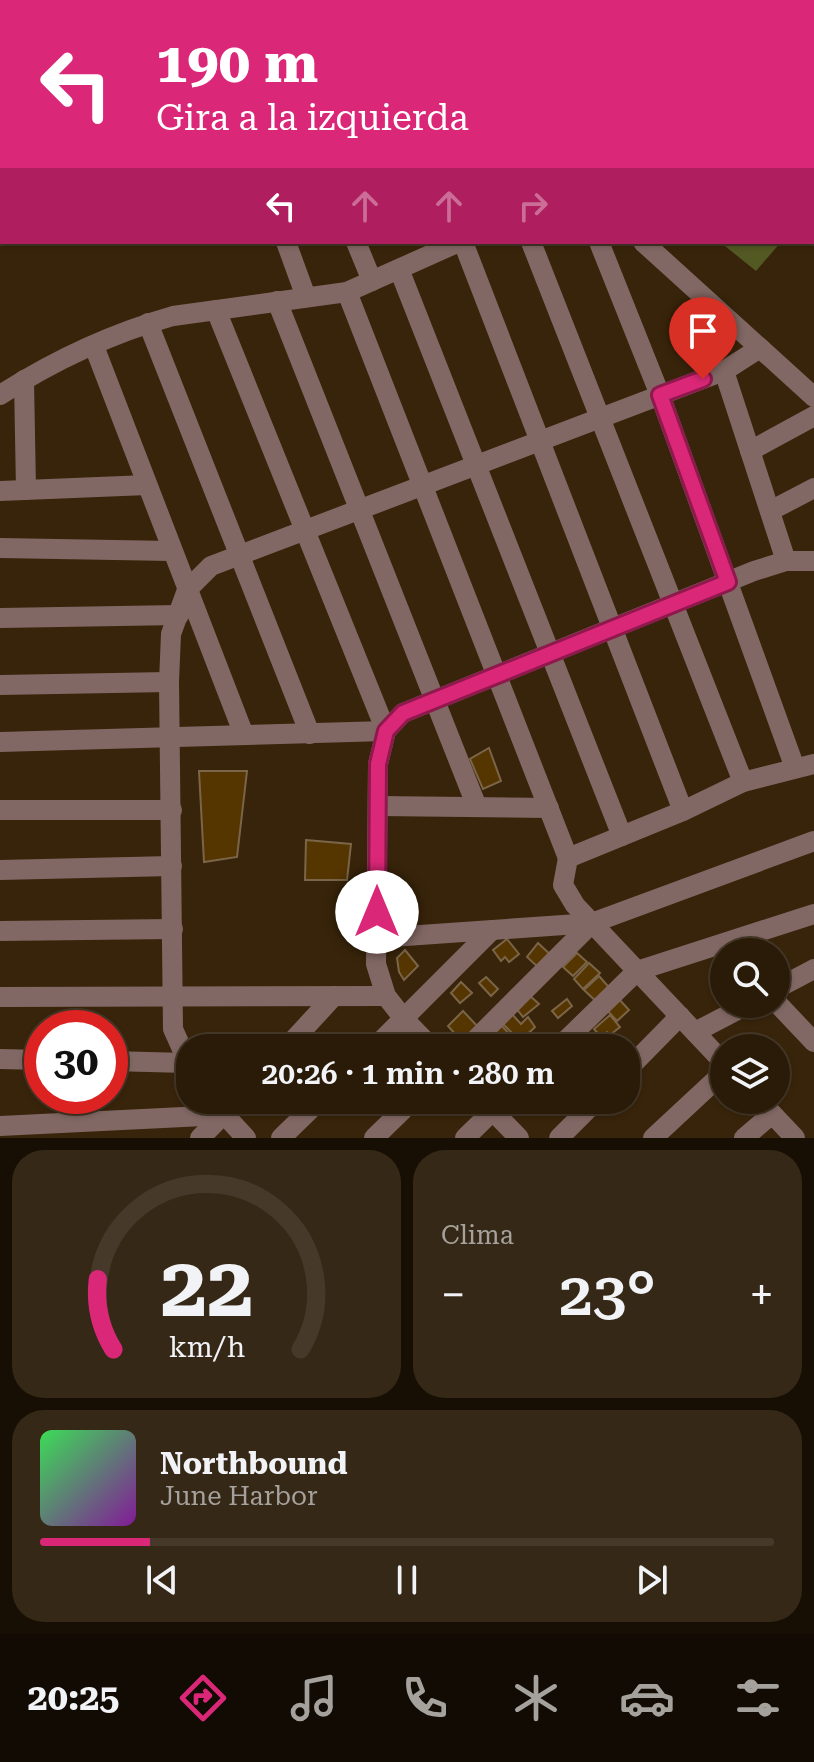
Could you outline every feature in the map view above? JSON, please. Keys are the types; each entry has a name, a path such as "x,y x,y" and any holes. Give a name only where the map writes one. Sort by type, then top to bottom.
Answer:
{"street":[{"path":"287,244 306,297"},
{"path":"357,244 372,281"},
{"path":"0,395 24,380 148,323 173,316 347,292 399,269 423,249 450,244"},
{"path":"462,244 683,811"},
{"path":"532,244 743,782"},
{"path":"568,858 683,811 743,782 804,766 728,582 660,395 600,244"},
{"path":"645,244 814,397"},
{"path":"399,269 622,836"},
{"path":"347,292 568,858 563,885 575,905 710,1048"},
{"path":"277,301 477,807"},
{"path":"216,310 386,731"},
{"path":"148,323 310,734"},
{"path":"94,346 244,735"},
{"path":"176,1036 173,1029 169,682 171,634 187,590 211,566 724,371 760,348"},
{"path":"724,371 786,561"},
{"path":"24,380 26,490"},
{"path":"750,451 814,416"},
{"path":"0,491 147,485"},
{"path":"770,511 814,488"},
{"path":"0,548 172,551"},
{"path":"418,1034 386,996 376,964 378,764 386,731 403,713 728,582 786,561 814,561"},
{"path":"0,618 179,615"},
{"path":"0,685 169,682"},
{"path":"0,742 386,731"},
{"path":"378,806 549,808"},
{"path":"0,810 172,810"},
{"path":"377,938 592,923 814,841"},
{"path":"0,870 172,866"},
{"path":"572,1034 637,971 814,914"},
{"path":"481,1034 592,923"},
{"path":"0,931 173,929"},
{"path":"388,1034 492,930"},
{"path":"790,982 814,969"},
{"path":"299,1034 334,996"},
{"path":"0,997 386,996"},
{"path":"640,1057 680,1016"},
{"path":"790,1017 814,1042"},
{"path":"695,1032 722,1018"},
{"path":"0,1059 24,1060"},
{"path":"128,1062 176,1064"},
{"path":"653,1138 710,1085"},
{"path":"0,1126 108,1120 176,1111"},
{"path":"200,1138 217,1114"},
{"path":"230,1114 246,1138"},
{"path":"281,1138 306,1114"},
{"path":"374,1138 399,1114"},
{"path":"465,1138 485,1114"},
{"path":"501,1114 519,1138"},
{"path":"559,1138 583,1114"},
{"path":"744,1138 760,1114"},
{"path":"772,1114 795,1138"},
{"path":"91,1138 108,1120"}],"green space":[{"path":"722,244 779,244 756,271"}],"building":[{"path":"489,748 501,781 483,789 470,759"},
{"path":"199,771 247,771 237,857 204,862"},
{"path":"306,840 351,844 347,880 305,880"},
{"path":"507,939 519,954 509,962 505,957 501,961 493,950"},
{"path":"538,943 554,958 541,970 527,957"},
{"path":"405,950 418,966 404,980 397,958"},
{"path":"577,953 587,962 573,976 563,967"},
{"path":"589,963 600,973 583,989 574,979"},
{"path":"599,976 613,992 600,1005 584,990"},
{"path":"486,977 498,989 491,996 479,983"},
{"path":"461,982 472,993 460,1003 451,993"},
{"path":"529,995 539,1004 523,1017 516,1008"},
{"path":"617,997 629,1010 617,1021 605,1008"},
{"path":"567,999 572,1006 558,1018 552,1011"},
{"path":"463,1011 481,1030 477,1034 455,1034 448,1026"},
{"path":"511,1013 521,1024 528,1017 535,1027 528,1034 513,1034 502,1023"},
{"path":"610,1015 620,1027 611,1034 598,1034 594,1029"},
{"path":"500,1024 509,1034 492,1034"}],"route":[{"path":"377,912 378,764 386,731 403,713 728,582 660,395 703,379"}]}
